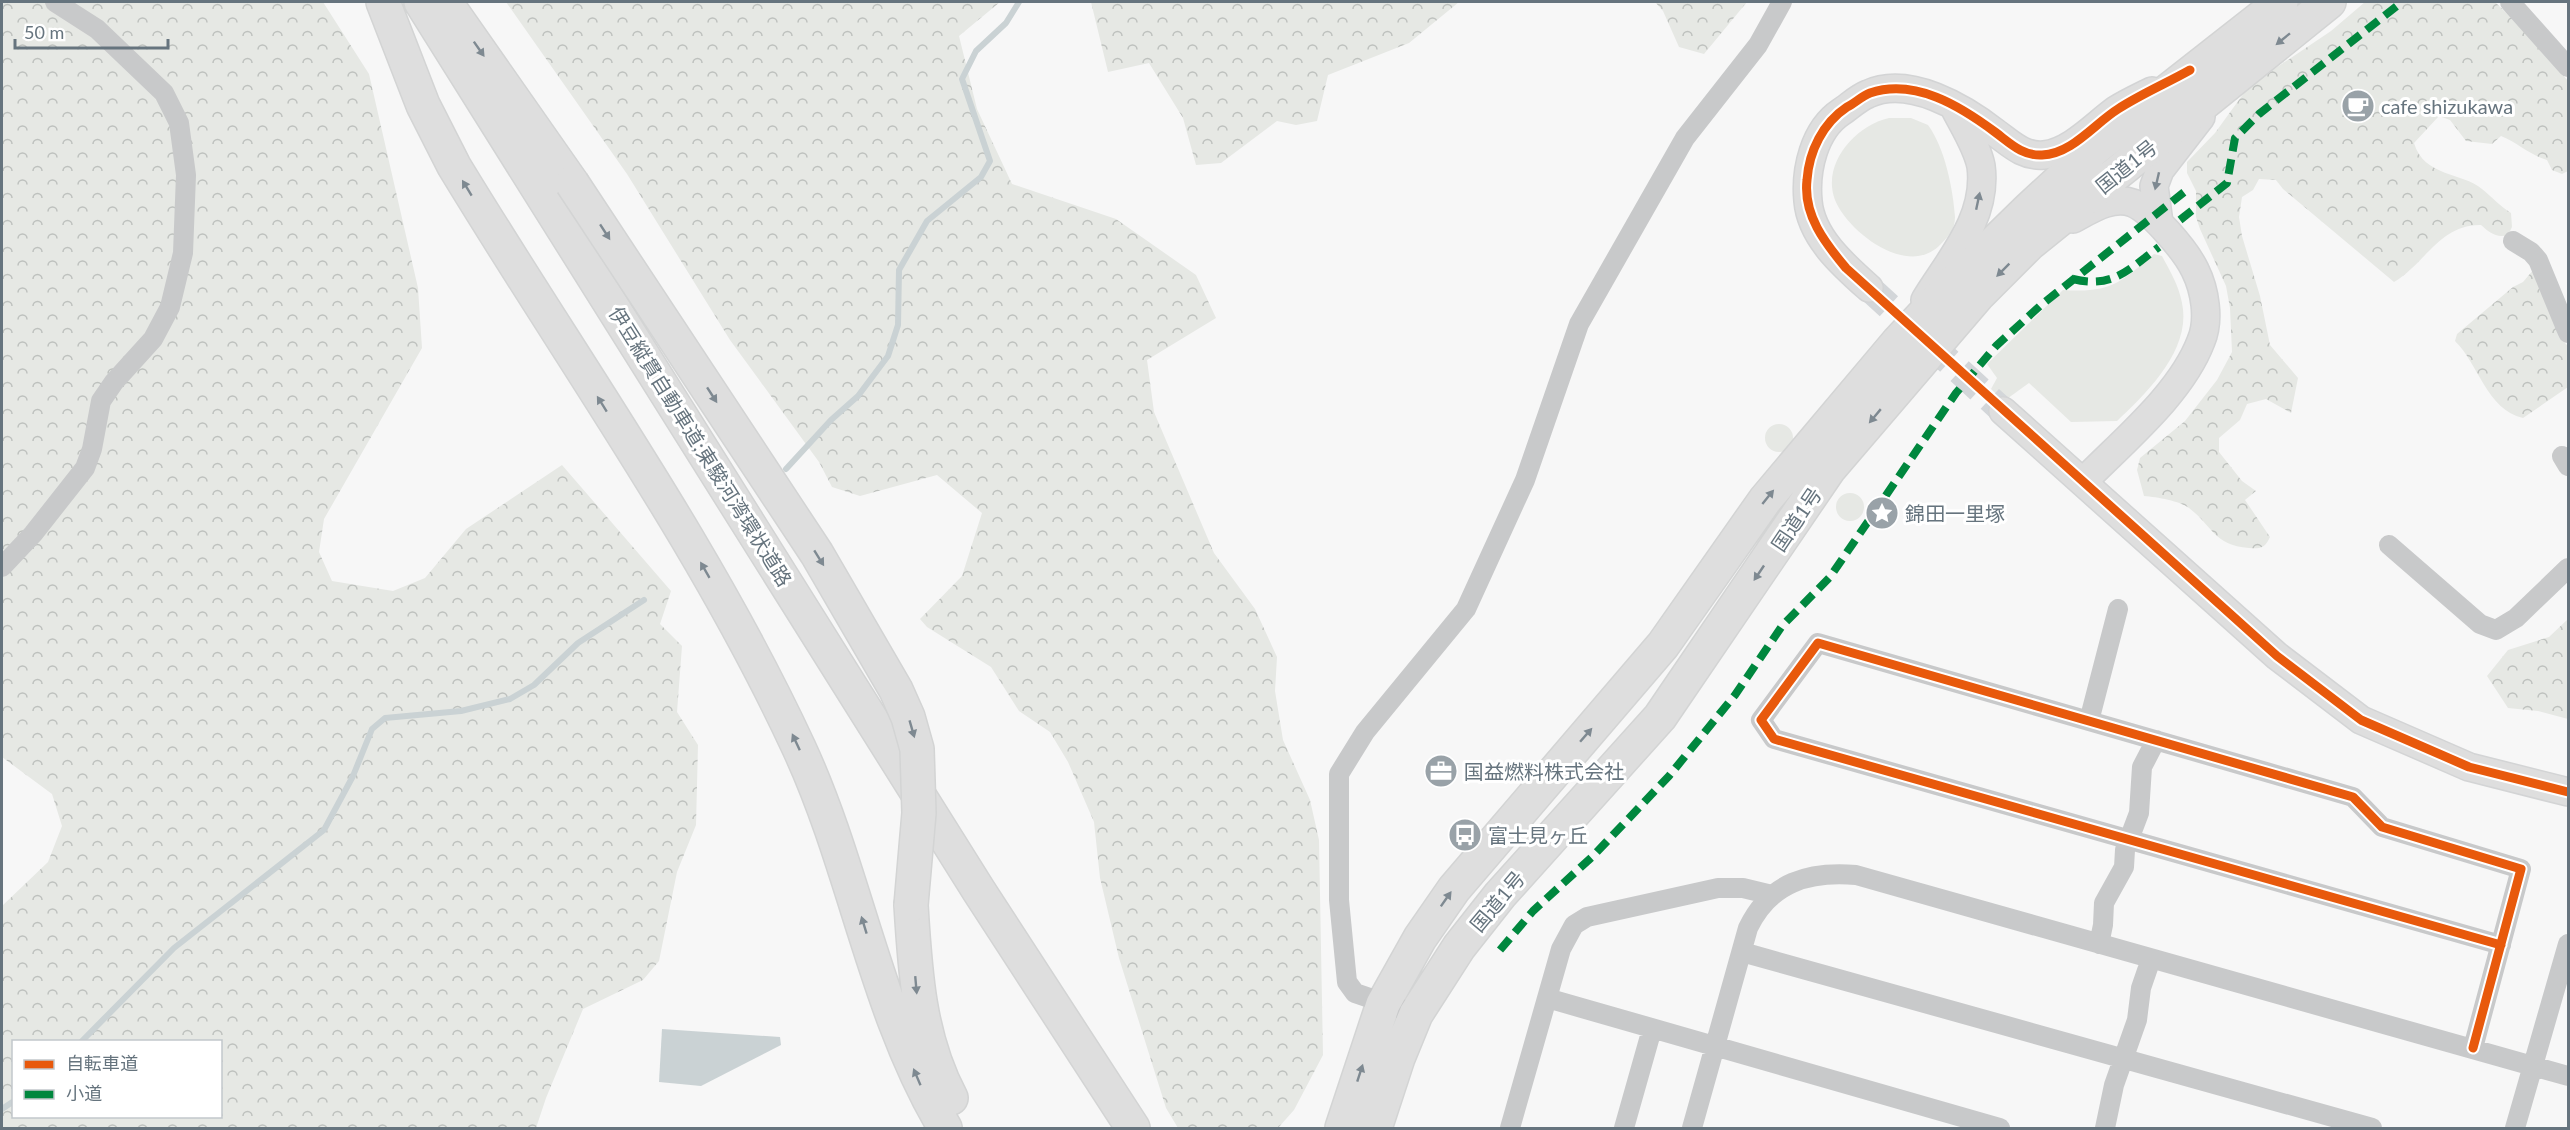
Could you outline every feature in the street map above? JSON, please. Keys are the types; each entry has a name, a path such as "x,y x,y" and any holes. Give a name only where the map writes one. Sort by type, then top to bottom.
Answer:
{"highway":[{"path":"382,2 439,138 498,238 695,553 777,702 829,822 896,1027 927,1098 945,1128"},
{"name":"伊豆縦貫自動車道;東駿河湾環状道路","path":"421,2 560,192 899,763 1133,1128"},
{"path":"445,2 560,192 816,554 896,690 909,717 917,749 919,774 911,905 916,991 926,1034 945,1087 967,1128"},
{"name":"国道1号","path":"1342,1128 1383,1004 1420,938 1454,889 1663,645 1765,500 1898,342 1954,282 2095,148 2190,70 2281,2"},
{"name":"国道1号","path":"1375,1128 1398,1058 1416,1014 1459,947 1500,895 1660,717 1829,470 1978,295 2029,244 2329,2"},
{"name":"伊豆縦貫自動車道;東駿河湾環状道路","path":"979,891 1107,1128"}],"street":[{"path":"2,567 33,534 85,468 92,449 101,401 164,323 175,290 183,253 186,175 179,123 171,105 164,93 97,29 55,2"},
{"path":"1416,1014 1354,993 1347,982 1339,900 1339,774 1365,732 1466,609 1526,480 1579,324 1685,138 1758,45 1782,2"},
{"path":"2510,2 2568,67"},
{"path":"1869,288 1846,268 1821,238 1809,207 1806,181 1811,159 1821,135 1835,116 1868,94 1884,89 1930,93 1993,130 2023,153 2045,155 2065,149 2118,109 2190,70"},
{"path":"2159,223 2154,186 2160,170 2228,84"},
{"path":"1898,342 1972,227 1980,196 1981,166 1971,139 1953,106"},
{"path":"2029,244 2101,204 2133,203 2159,223 2194,270 2204,300 2205,321 2202,341 2176,385 2084,481"},
{"path":"2513,241 2532,252 2543,269 2568,333"},
{"path":"2003,411 2084,481 2277,656 2361,720 2469,767 2568,792"},
{"path":"2389,545 2480,624 2496,630 2516,618 2568,568"},
{"path":"2089,721 2118,609"},
{"path":"2473,1048 2521,869 2382,827 2353,796 1818,643 1761,720 1774,739 2500,945"},
{"path":"2098,944 2103,925 2104,903 2124,867 2128,840 2139,813 2142,767 2156,740"},
{"path":"1692,1128 1748,928 1756,911 1772,895 1811,875 1832,873 1856,875 2568,1076"},
{"path":"1510,1128 1547,998 1567,935 1574,925 1587,917 1718,888 1743,888 1772,895"},
{"path":"2515,1128 2565,971 2568,944"},
{"path":"1742,952 2372,1128"},
{"path":"2105,1128 2114,1085 2137,1020 2138,1000 2151,959"},
{"path":"1547,998 2000,1128"},
{"path":"1624,1128 1652,1029"}],"green space":[{"path":"2,2 323,2 369,74 418,288 422,348 324,519 319,552 332,581 393,591 425,578 466,529 562,465 671,591 660,624 682,646 677,712 698,745 696,825 677,872 659,961 643,980 583,1009 536,1128 2,1128 2,906 48,862 62,826 52,794 2,757"},
{"path":"506,2 1000,2 959,36 977,109 1012,184 1116,219 1196,275 1216,318 1147,360 1154,412 1214,553 1255,609 1277,657 1275,691 1283,740 1310,800 1319,840 1323,1055 1294,1110 1278,1128 1178,1128 1166,1108 1119,958 1100,878 1094,822 1068,762 1050,732 1019,711 991,667 927,627 920,619 962,576 982,513 937,475 860,496 832,487 819,462 730,340 627,174"},
{"path":"1091,2 1459,2 1409,43 1328,75 1317,121 1296,125 1277,121 1221,163 1196,165 1183,118 1149,63 1108,72"},
{"path":"1655,2 1747,2 1704,54 1679,47 1663,11"},
{"path":"2365,2 2495,2 2530,36 2568,81 2568,171 2562,174 2552,170 2547,160 2501,136 2492,144 2466,141 2450,120 2439,116 2414,143 2419,154 2435,168 2482,189 2511,213 2512,227 2508,235 2504,236 2493,234 2481,225 2467,226 2454,231 2394,282 2283,189 2276,180 2259,179 2253,190 2242,197 2239,217 2242,236 2260,296 2270,345 2298,378 2291,413 2266,399 2247,404 2240,420 2219,438 2219,452 2242,481 2256,491 2245,500 2270,537 2260,548 2237,546 2214,534 2197,515 2180,503 2144,496 2137,470 2140,458 2185,421 2217,380 2232,352 2230,308 2226,286 2196,217 2196,191 2187,173 2187,162 2215,133 2249,86 2331,31"},
{"path":"1889,118 1911,118 1928,125 1939,145 1947,169 1954,206 1954,225 1944,241 1928,253 1914,256 1900,255 1871,241 1847,219 1833,194 1832,179 1835,165 1842,152 1863,130"},
{"path":"2154,254 2162,256 2179,291 2183,320 2180,337 2165,369 2117,421 2071,422 2029,383 2004,401 1991,389 1997,378 1987,364 2063,290 2104,288 2123,279"},
{"path":"2534,269 2556,320 2558,336 2568,346 2568,387 2523,418 2500,406 2455,341 2457,334 2513,287 2523,282"},
{"path":"1779,424 1789,428 1793,438 1789,448 1779,452 1769,448 1765,438 1769,428"},
{"name":"錦田一里塚","path":"1850,493 1860,497 1864,507 1860,517 1850,521 1840,517 1836,507 1840,497"},
{"path":"2568,619 2568,719 2538,711 2508,708 2487,676 2508,650 2549,637"}],"shaded area":[{"path":"662,1029 780,1037 781,1045 701,1086 659,1082"}],"waterway":[{"path":"786,469 831,420 858,396 888,356 898,325 899,270 927,221 981,177 990,161 962,79 976,51 1006,23 1019,2"},
{"path":"83,1040 174,948 324,830 353,776 372,729 385,718 461,711 510,699 534,685 578,643 644,600"},
{"path":"2,1109 12,1102"}],"tunnel":[{"path":"1869,288 2003,411"}],"marked path":[{"path":"2180,220 2227,183 2235,138 2259,114 2402,2"},
{"path":"1500,950 1533,911 1593,856 1669,776 1735,695 1782,626 1830,577 1956,393 1996,346 2041,305 2188,189"},
{"path":"2073,279 2087,281 2110,279 2120,275 2159,247"}],"cycle path":[{"path":"2190,70 2118,109 2063,150 2042,155 2035,155 2017,148 1967,113 1936,97 1904,89 1887,89 1870,93 1838,114 1824,129 1814,148 1807,180 1808,205 1812,217 1830,249 1846,268 2277,656 2361,720 2469,767 2568,792"},
{"path":"2473,1048 2521,869 2382,827 2353,797 1818,643 1761,720 1774,739 2501,945"}],"place":[{"name":"cafe shizukawa","path":"2358,106"},
{"name":"錦田一里塚","path":"1882,513"},
{"name":"国益燃料株式会社","path":"1441,771"},
{"name":"富士見ヶ丘","path":"1465,835"}]}
